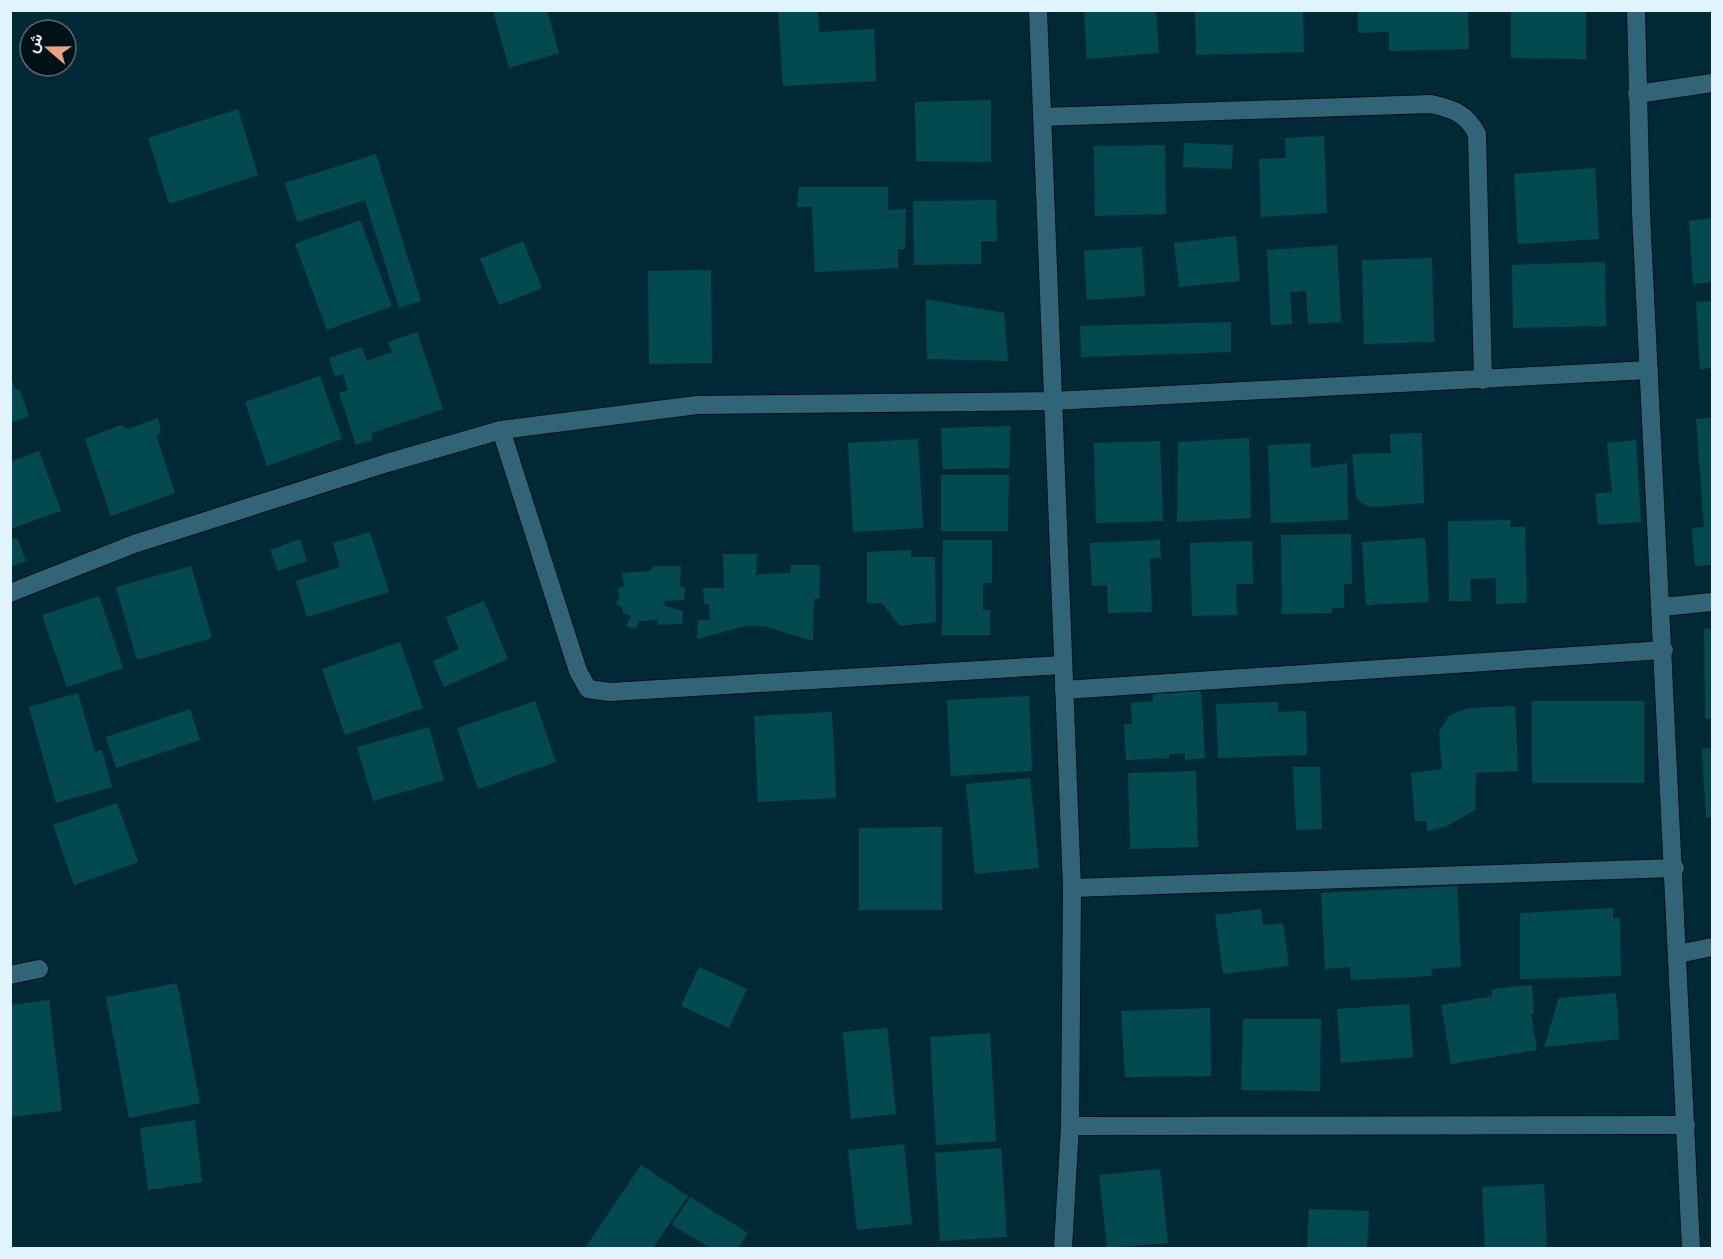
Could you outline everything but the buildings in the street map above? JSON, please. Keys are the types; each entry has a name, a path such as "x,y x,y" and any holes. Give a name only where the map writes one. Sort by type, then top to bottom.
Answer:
{"street":[{"path":"1038,10 1072,888 1070,1126 1063,1248"},
{"path":"1636,10 1637,94 1649,370 1675,868 1691,1248"},
{"path":"1637,94 1713,83"},
{"path":"1042,117 1431,104 1456,110 1469,119 1478,134 1483,380"},
{"path":"10,593 134,544 387,463 501,430 697,405 1053,401 1649,370"},
{"path":"501,430 578,671 588,689 610,692 1063,665"},
{"path":"1662,607 1713,602"},
{"path":"1064,690 1664,650"},
{"path":"1072,888 1675,868"},
{"path":"1678,954 1713,947"},
{"path":"10,975 39,969"},
{"path":"1070,1126 1686,1125"}]}
